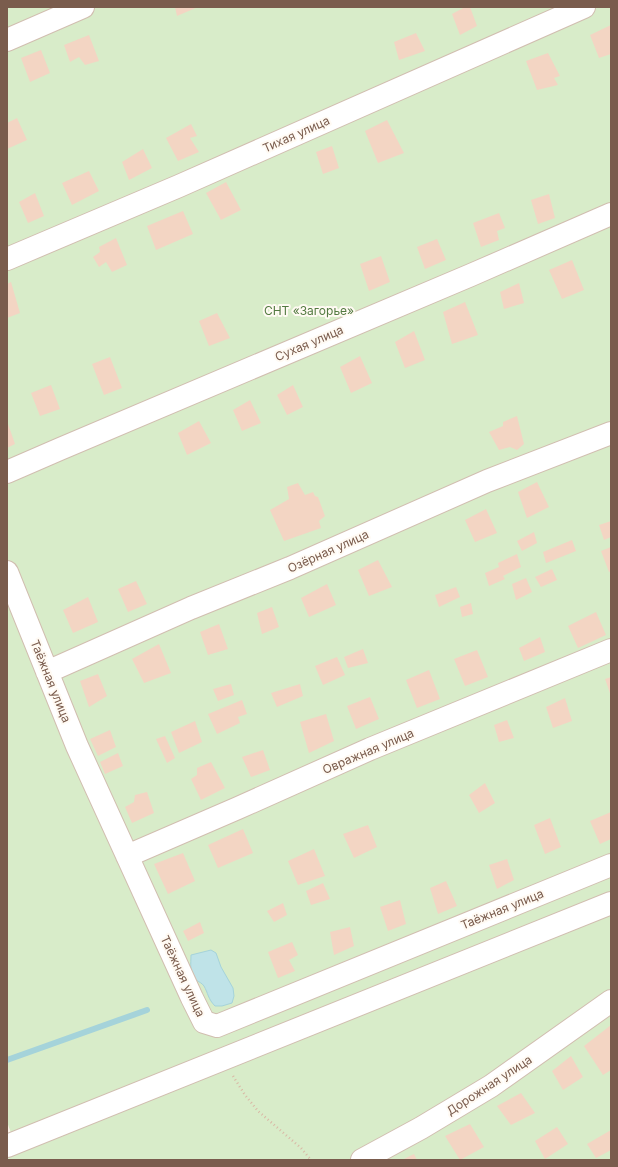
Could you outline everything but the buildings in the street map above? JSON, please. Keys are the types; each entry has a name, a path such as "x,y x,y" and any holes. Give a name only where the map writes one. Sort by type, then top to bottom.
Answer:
{"street":[{"path":"7,40 83,7"},
{"name":"Тихая улица","path":"7,259 179,186 584,7"},
{"name":"Сухая улица","path":"7,472 611,214"},
{"name":"Озёрная улица","path":"47,672 191,608 290,568 487,481 611,433"},
{"name":"Таёжная улица","path":"7,572 77,746 204,1022 217,1026 611,865"},
{"name":"Овражная улица","path":"127,856 370,749 611,650"},
{"path":"7,1146 611,902"},
{"name":"Дорожная улица","path":"362,1160 421,1128 491,1086 611,1001"}],"path":[{"path":"222,1059 245,1095 258,1111 301,1148 311,1160"}],"green space":[{"name":"СНТ «Загорье»","path":"7,7 611,7 611,1160 7,1160 7,1158 18,1152 7,1122"}],"water":[{"path":"211,950 216,953 221,967 233,988 234,996 232,1003 222,1006 215,1006 209,998 204,986 194,978 191,972 191,955"}],"waterway":[{"path":"7,1060 147,1010"}]}
